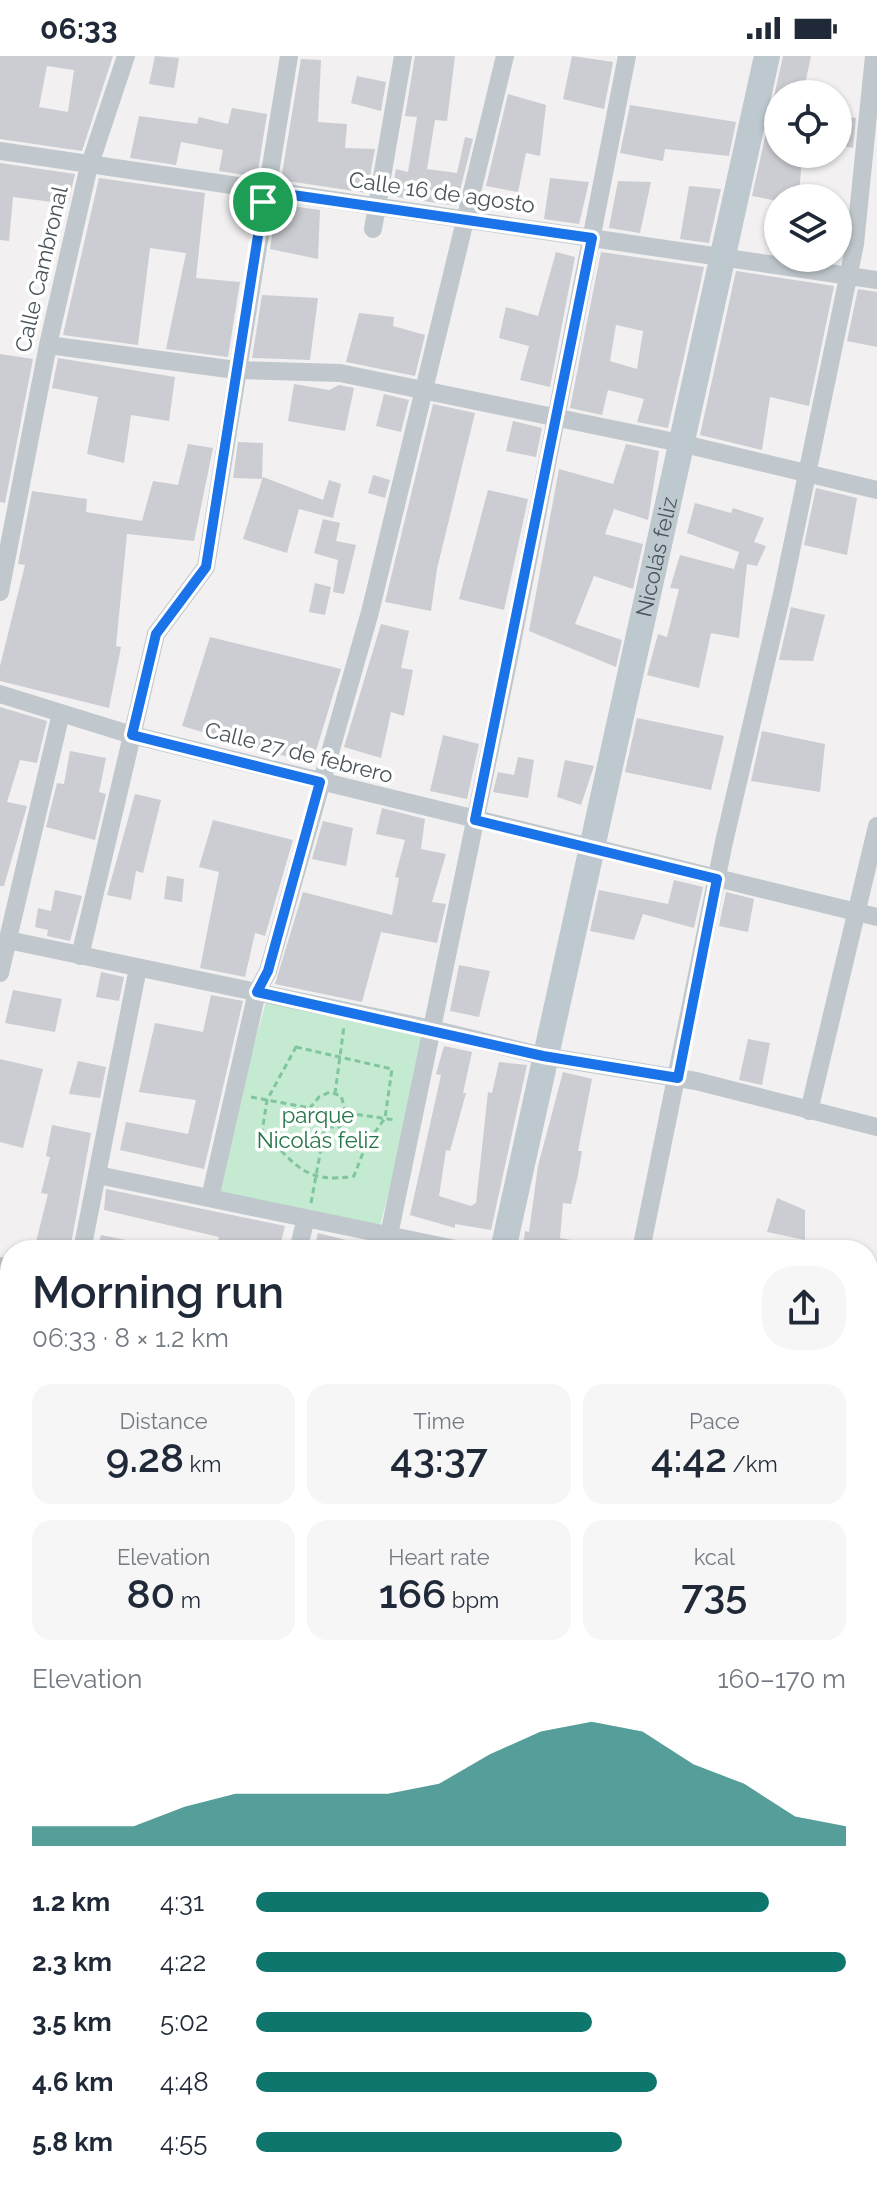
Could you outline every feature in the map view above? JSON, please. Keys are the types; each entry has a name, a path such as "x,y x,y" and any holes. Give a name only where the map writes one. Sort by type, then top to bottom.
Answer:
{"main road":[{"name":"Nicolás feliz","path":"505,1240 763,60"}],"street":[{"name":"Calle Cambronal","path":"0,592 48,345 90,165 126,56"},
{"path":"80,956 156,634 206,567 289,56"},
{"path":"373,229 403,56"},
{"path":"210,1198 257,992 268,971 370,612 505,56"},
{"path":"389,1235 557,417 627,56"},
{"path":"643,1240 717,879 808,473 855,244 874,56"},
{"name":"Calle 16 de agosto","path":"0,151 877,280"},
{"path":"48,345 236,370 340,373 680,443 877,490"},
{"name":"Calle 27 de febrero","path":"0,694 132,735 877,917"},
{"path":"0,973 61,713"},
{"path":"809,1111 877,826"},
{"path":"8,940 432,1029 543,1056 678,1078 877,1127"},
{"path":"84,1240 138,968"},
{"path":"98,1175 210,1198 308,1209 413,1240"},
{"path":"300,1240 308,1209"}],"path":[{"path":"335,1094 345,1020"},
{"path":"296,1047 340,1059 392,1069 385,1118 366,1145 354,1176 337,1179 299,1171 262,1132 267,1100 296,1047"},
{"path":"335,1094 341,1096 348,1119 339,1127 318,1125 310,1117 310,1108 319,1097 335,1094"},
{"path":"246,1106 248,1096 310,1108"},
{"path":"347,1113 405,1121"},
{"path":"308,1209 325,1127"}],"green space":[{"name":"parque Nicolás feliz","path":"268,995 432,1029 378,1233 210,1198"}],"building":[{"path":"0,56 113,56 82,151 0,139","holes":["47,66 74,70 68,112 39,107"]},
{"path":"155,56 179,58 174,88 149,84"},
{"path":"415,56 455,56 447,121 435,120 427,169 457,173 465,137 473,139 456,206 391,196 396,169 408,172 417,117 405,116"},
{"path":"572,56 613,62 604,109 563,99"},
{"path":"783,56 811,56 806,80 778,80"},
{"path":"301,59 321,60 318,122 347,124 345,148 375,149 367,193 281,180"},
{"path":"357,76 386,82 381,111 351,103"},
{"path":"508,94 546,105 540,156 526,153 518,192 486,186"},
{"path":"630,105 736,122 729,156 665,149 663,161 620,153"},
{"path":"232,108 267,114 257,177 219,171 223,150 181,142 176,165 130,158 139,116 197,124 199,117 228,124"},
{"path":"852,118 856,118 852,148"},
{"path":"764,142 764,168 801,168 800,184 764,184 764,198 752,196"},
{"path":"0,163 75,174 68,204 13,197 9,241 0,240"},
{"path":"99,178 205,193 196,278 240,282 228,357 166,349 186,253 150,248 138,345 63,335"},
{"path":"550,178 589,182 579,224 544,219"},
{"path":"618,181 651,182 640,233 609,228"},
{"path":"689,186 721,189 709,243 680,239"},
{"path":"277,204 320,210 318,259 270,249"},
{"path":"556,252 575,257 550,387 520,380 529,346 499,338 506,307 538,316"},
{"path":"601,252 704,267 668,428 637,422 644,399 608,390 602,415 570,408","holes":["616,325 643,331 637,369 610,361"]},
{"path":"736,271 834,286 809,406 770,397 762,450 700,435"},
{"path":"858,289 877,292 877,347 847,341"},
{"path":"262,295 318,298 310,360 252,358"},
{"path":"359,313 394,317 393,326 425,335 415,376 346,362"},
{"path":"0,354 33,359 5,503 0,502"},
{"path":"58,358 175,377 169,421 131,415 124,463 87,454 98,397 52,388"},
{"path":"294,384 329,390 339,385 354,388 345,431 288,421"},
{"path":"384,394 409,400 401,432 376,426"},
{"path":"433,404 475,413 437,569 431,611 385,602"},
{"path":"513,421 542,428 536,457 506,451"},
{"path":"238,442 263,443 262,479 233,478"},
{"path":"188,444 213,448 194,541 127,534 116,646 121,647 109,708 0,681 0,666 25,565 18,564 32,491 87,499 86,512 142,521 153,481 178,485"},
{"path":"626,444 659,451 648,520 614,509 605,534 643,544 633,589 594,576 575,624 622,640 616,667 529,631 559,469 613,484"},
{"path":"373,475 390,480 385,498 368,493"},
{"path":"263,477 323,500 329,480 341,484 333,518 299,509 287,553 243,539"},
{"path":"816,488 857,498 847,555 804,545"},
{"path":"488,490 528,499 504,610 459,599"},
{"path":"695,503 731,513 733,508 764,518 754,542 766,546 757,566 747,564 739,638 711,633 699,688 647,675 658,634 667,637 679,589 670,588 680,555 734,569 739,552 687,533"},
{"path":"323,519 340,523 336,541 356,545 344,594 333,592 338,560 314,553"},
{"path":"315,583 331,587 325,615 309,612"},
{"path":"791,607 825,615 813,661 779,660"},
{"path":"381,624 409,631 401,668 413,670 404,716 391,712 381,758 344,747"},
{"path":"210,637 341,669 312,764 182,726"},
{"path":"0,707 47,721 37,763 20,760 7,802 27,806 4,886 0,886"},
{"path":"637,718 724,736 711,790 625,772"},
{"path":"762,731 825,744 820,792 751,781"},
{"path":"443,735 479,744 467,799 430,791"},
{"path":"70,751 106,758 99,792 106,794 95,840 46,827 57,783 64,784"},
{"path":"518,757 534,760 528,798 493,792 498,772 514,775"},
{"path":"565,760 594,766 581,805 557,797"},
{"path":"135,794 161,800 143,873 136,871 131,900 107,895"},
{"path":"382,808 425,819 421,849 446,854 432,902 446,904 437,943 381,932 362,1002 275,984 303,892 392,915 399,878 395,877 405,840 376,834"},
{"path":"213,820 293,840 265,936 255,933 245,977 200,968 219,872 199,867"},
{"path":"323,821 353,828 346,866 312,859"},
{"path":"167,876 184,879 182,902 164,899"},
{"path":"674,880 703,887 694,928 643,914 634,940 590,931 599,890 668,904"},
{"path":"55,890 82,896 70,941 47,936 48,930 35,927 38,908 51,911"},
{"path":"726,892 754,899 748,932 719,926"},
{"path":"459,965 490,971 479,1017 450,1011"},
{"path":"101,972 124,977 119,1001 96,997"},
{"path":"13,990 62,999 55,1032 5,1023"},
{"path":"211,995 243,1001 204,1169 120,1150 126,1122 188,1134 196,1100 139,1092 155,1023 203,1032"},
{"path":"748,1039 770,1043 762,1085 739,1080"},
{"path":"444,1046 472,1052 463,1093 466,1093 450,1151 446,1150 439,1196 471,1206 476,1203 488,1092 492,1093 499,1062 527,1065 491,1230 455,1224 455,1228 410,1215 441,1075 436,1074"},
{"path":"0,1059 43,1069 23,1148 0,1142"},
{"path":"78,1061 106,1067 100,1098 69,1094"},
{"path":"563,1072 592,1079 578,1151 582,1151 578,1175 571,1204 563,1203 560,1238 571,1240 524,1240 525,1231 529,1232 538,1166"},
{"path":"52,1125 91,1133 72,1240 36,1240 48,1194 41,1193 50,1157 46,1156"},
{"path":"106,1189 285,1226 282,1240 218,1240 219,1237 104,1210"},
{"path":"777,1198 805,1210 805,1240 767,1232"},
{"path":"318,1233 346,1240 316,1240"},
{"path":"101,1235 125,1240 100,1240"}],"route":[{"path":"265,191 592,238 475,820 717,879 678,1078 543,1056 257,992 268,971 320,782 132,735 156,634 206,567 263,202 265,191"}]}
